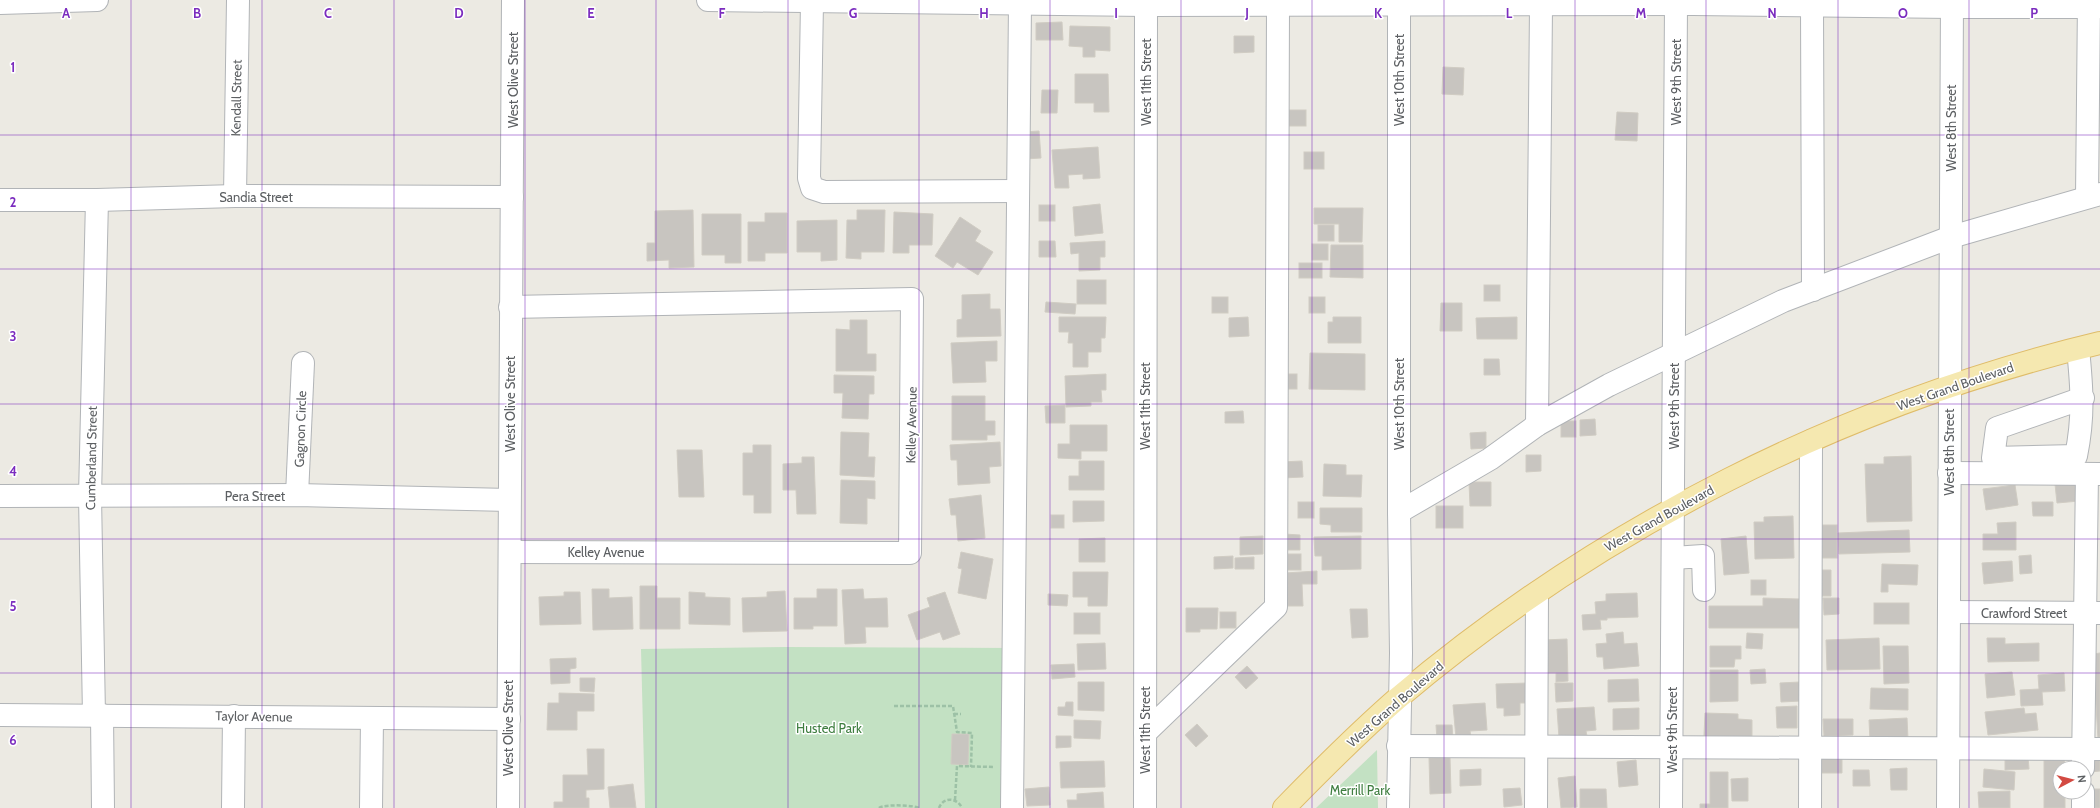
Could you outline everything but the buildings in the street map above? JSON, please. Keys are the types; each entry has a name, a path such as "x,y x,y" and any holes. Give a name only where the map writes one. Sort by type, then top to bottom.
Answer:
{"main road":[{"name":"West Grand Boulevard","path":"1284,808 1335,756 1400,697 1502,616 1583,562 1673,510 1750,469 1811,441 1949,386 2100,343"}],"street":[{"path":"6,2 97,0"},
{"name":"Kendall Street","path":"235,196 238,0"},
{"name":"West Olive Street","path":"508,808 513,0"},
{"path":"708,0 812,2 1278,4 1399,2 1541,6 1565,2 2093,4 2093,196 1950,237 1783,301 1609,385 1537,426 1490,459 1399,512"},
{"path":"812,2 809,178 812,188 824,192 1018,191"},
{"name":"West 10th Street","path":"1398,808 1401,653 1399,512 1399,2"},
{"path":"1012,808 1020,3"},
{"name":"West 11th Street","path":"1137,3 1145,808"},
{"name":"West 9th Street","path":"1671,808 1674,353 1687,3"},
{"path":"1145,733 1276,607 1278,4"},
{"path":"1813,290 1817,4"},
{"name":"West 8th Street","path":"1948,808 1952,4"},
{"path":"1537,426 1541,6"},
{"name":"Sandia Street","path":"0,200 97,200 235,196 512,196"},
{"name":"Cumberland Street","path":"97,200 90,496 103,808"},
{"name":"Kelley Avenue","path":"510,307 912,299 910,553 510,552"},
{"path":"2078,349 2083,398"},
{"name":"Gagnon Circle","path":"297,496 303,363"},
{"path":"1810,808 1811,441"},
{"path":"1398,746 1948,748 2089,756 2093,474 1949,473"},
{"name":"Pera Street","path":"0,496 297,496 509,500"},
{"path":"1673,558 1704,556 1704,590"},
{"path":"1536,808 1537,593"},
{"name":"Crawford Street","path":"1949,612 2092,613"},
{"name":"Taylor Avenue","path":"0,715 509,719"},
{"path":"233,808 234,716"},
{"path":"372,718 372,808"}],"path":[{"path":"894,706 953,706 956,732 972,733 971,767"},
{"path":"954,714 961,714"},
{"path":"954,800 956,766 1012,768"},
{"path":"939,808 946,800 954,800 962,808"},
{"path":"879,808 888,805 904,807 913,805 919,808"}],"green space":[{"name":"Husted Park","path":"787,647 1018,648 1018,808 645,808 641,649"},
{"name":"Merrill Park","path":"1377,750 1378,808 1316,808"}]}
